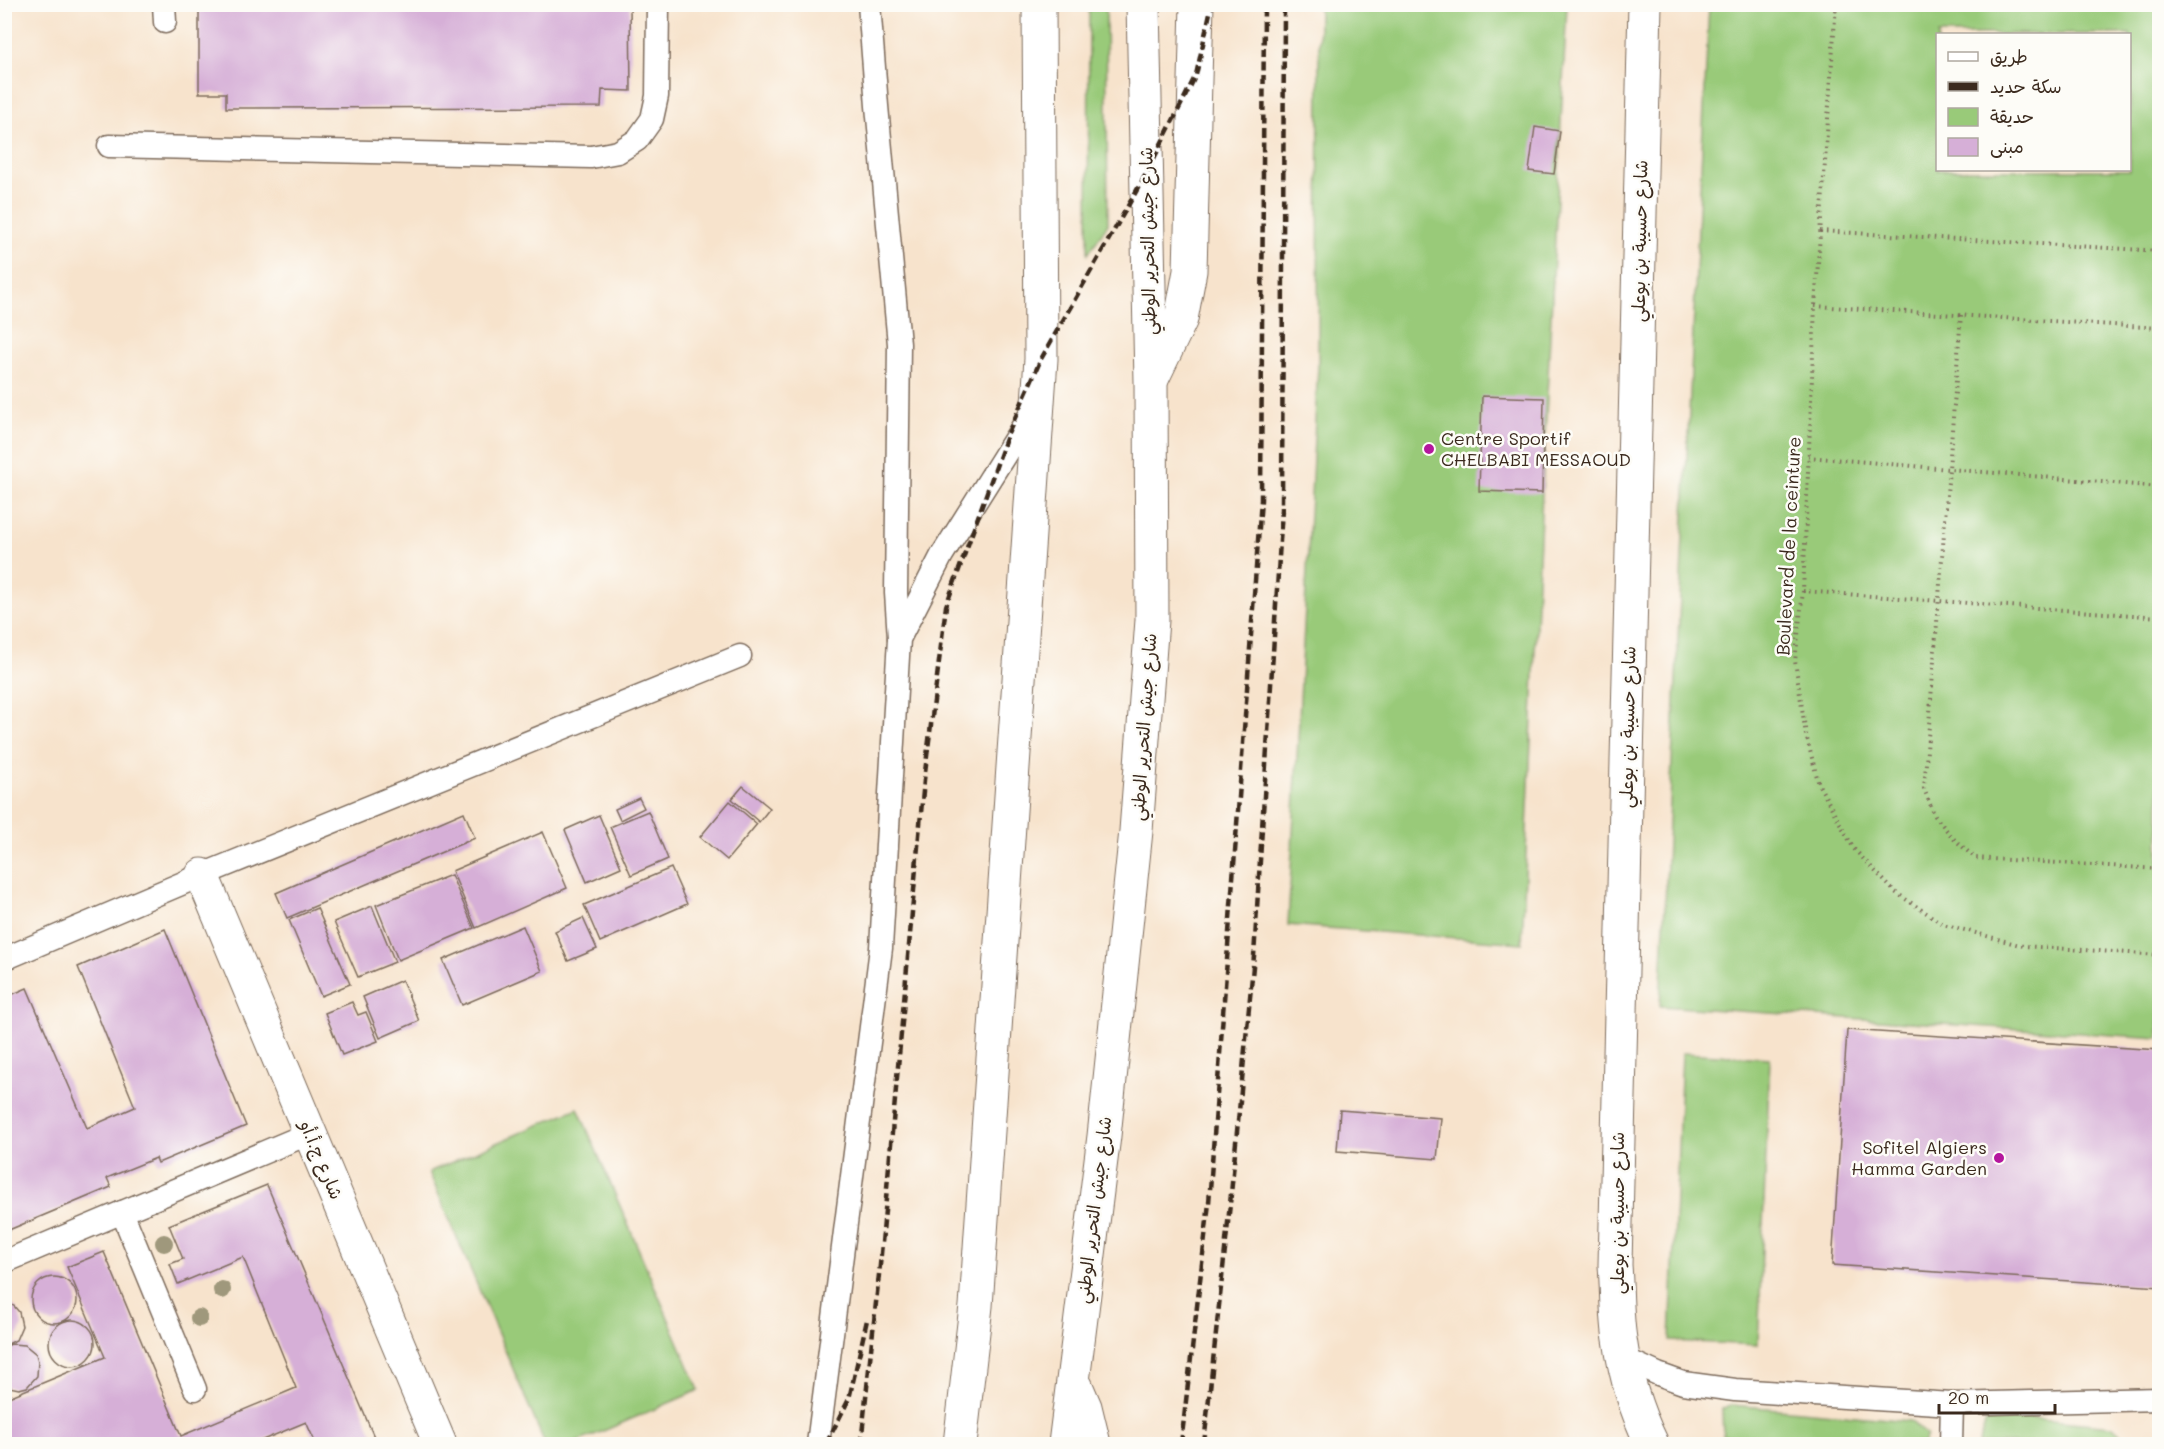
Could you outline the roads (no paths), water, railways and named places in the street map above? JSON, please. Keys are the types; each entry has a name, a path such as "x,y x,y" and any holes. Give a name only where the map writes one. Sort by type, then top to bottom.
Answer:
{"main road":[{"path":"960,1444 977,1294 1041,359 1039,4"},
{"name":"شارع جيش التحرير الوطني","path":"1065,1444 1104,1136 1138,807 1152,620 1151,382 1143,4"},
{"path":"1151,382 1181,319 1190,271 1197,4"},
{"name":"شارع حسيبة بن بوعلي","path":"1645,4 1615,1265 1619,1337 1623,1358 1629,1384 1652,1444"},
{"name":"شارع ج.أ.أو","path":"202,875 440,1444"},
{"path":"1074,1380 1094,1444"}],"lane":[{"path":"109,146 591,156 618,152 637,140 652,119 657,96 658,4"},
{"path":"818,1444 880,948 899,639 896,592 899,344 869,4"},
{"path":"899,639 942,555 1037,403"},
{"path":"4,959 202,875 740,656"},
{"path":"4,1262 310,1133"},
{"path":"122,1212 195,1389"},
{"path":"1623,1358 1683,1383 1709,1388 1953,1404 2156,1402"},
{"path":"801,1444 829,1370"},
{"path":"1951,1444 1953,1404"}],"railway":[{"path":"861,1444 880,1265 924,780 946,606 1007,436 1041,359 1146,174 1196,75 1212,4"},
{"path":"1181,1444 1209,1203 1261,500 1264,4"},
{"path":"1204,1444 1254,956 1282,509 1284,4"},
{"path":"826,1444 849,1399 867,1320"}],"place":[{"name":"Centre Sportif CHELBABI MESSAOUD","path":"1429,449"},
{"name":"Sofitel Algiers Hamma Garden","path":"1999,1158"}]}
